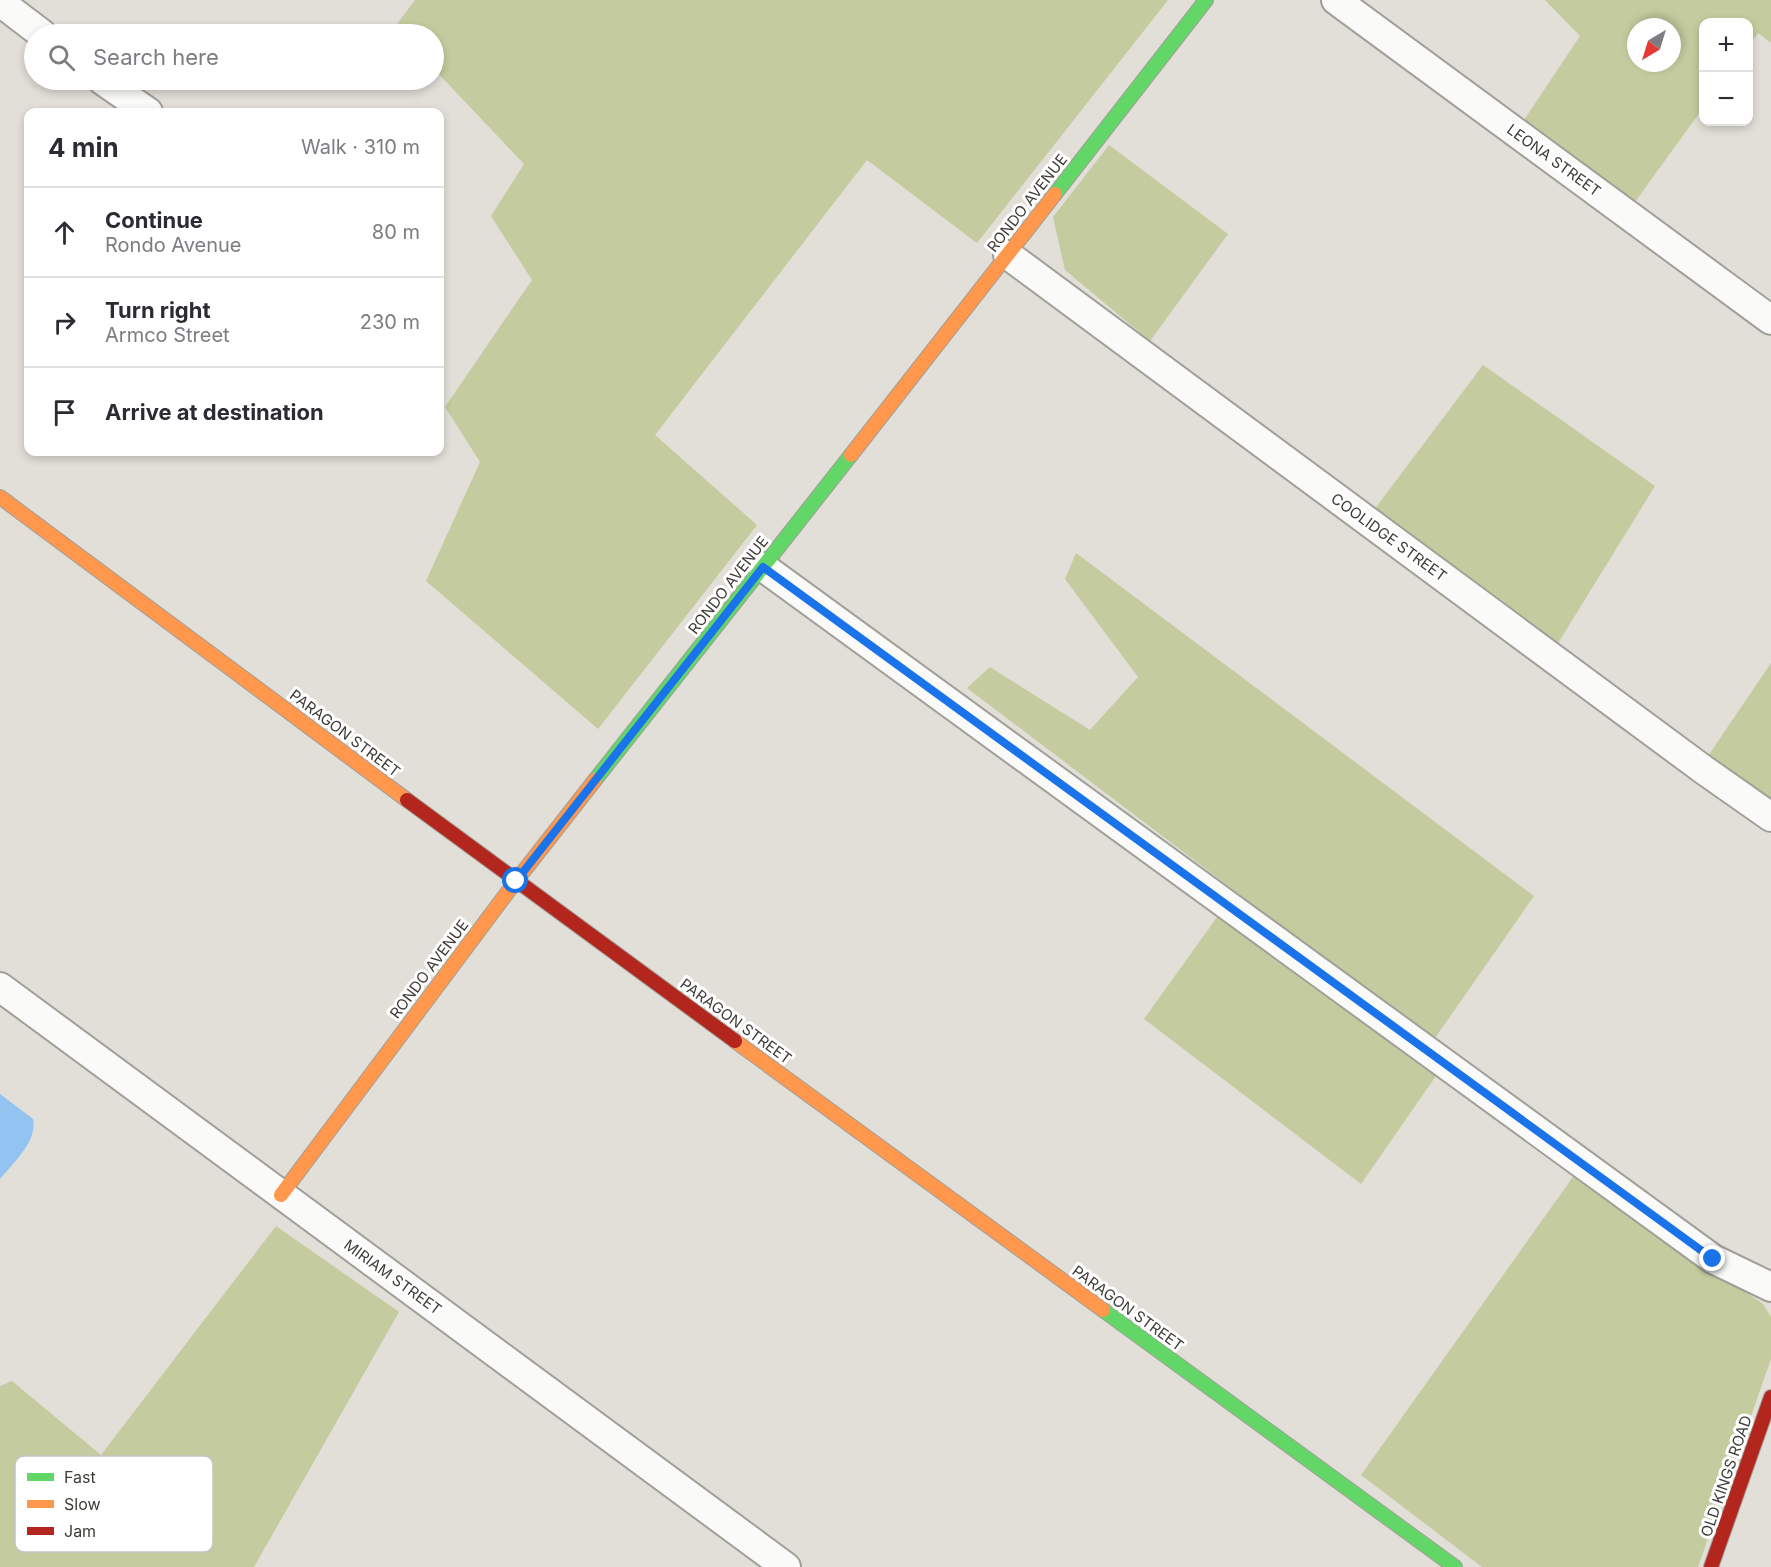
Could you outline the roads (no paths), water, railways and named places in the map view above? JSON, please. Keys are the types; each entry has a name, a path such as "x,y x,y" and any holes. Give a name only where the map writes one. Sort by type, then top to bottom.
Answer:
{"street":[{"name":"RONDO AVENUE","path":"281,1195 516,881 1206,0"},
{"name":"LEONA STREET","path":"1336,0 1771,320"},
{"path":"0,2 29,24"},
{"path":"116,90 142,108"},
{"name":"COOLIDGE STREET","path":"1008,255 1704,770 1771,817"},
{"name":"PARAGON STREET","path":"0,497 516,881 1455,1567"},
{"path":"763,567 1713,1259 1771,1287"},
{"name":"MIRIAM STREET","path":"0,987 786,1567"},
{"name":"OLD KINGS ROAD","path":"1711,1567 1771,1397"}],"water":[{"path":"0,1094 33,1119 34,1127 23,1151 0,1179"}]}
